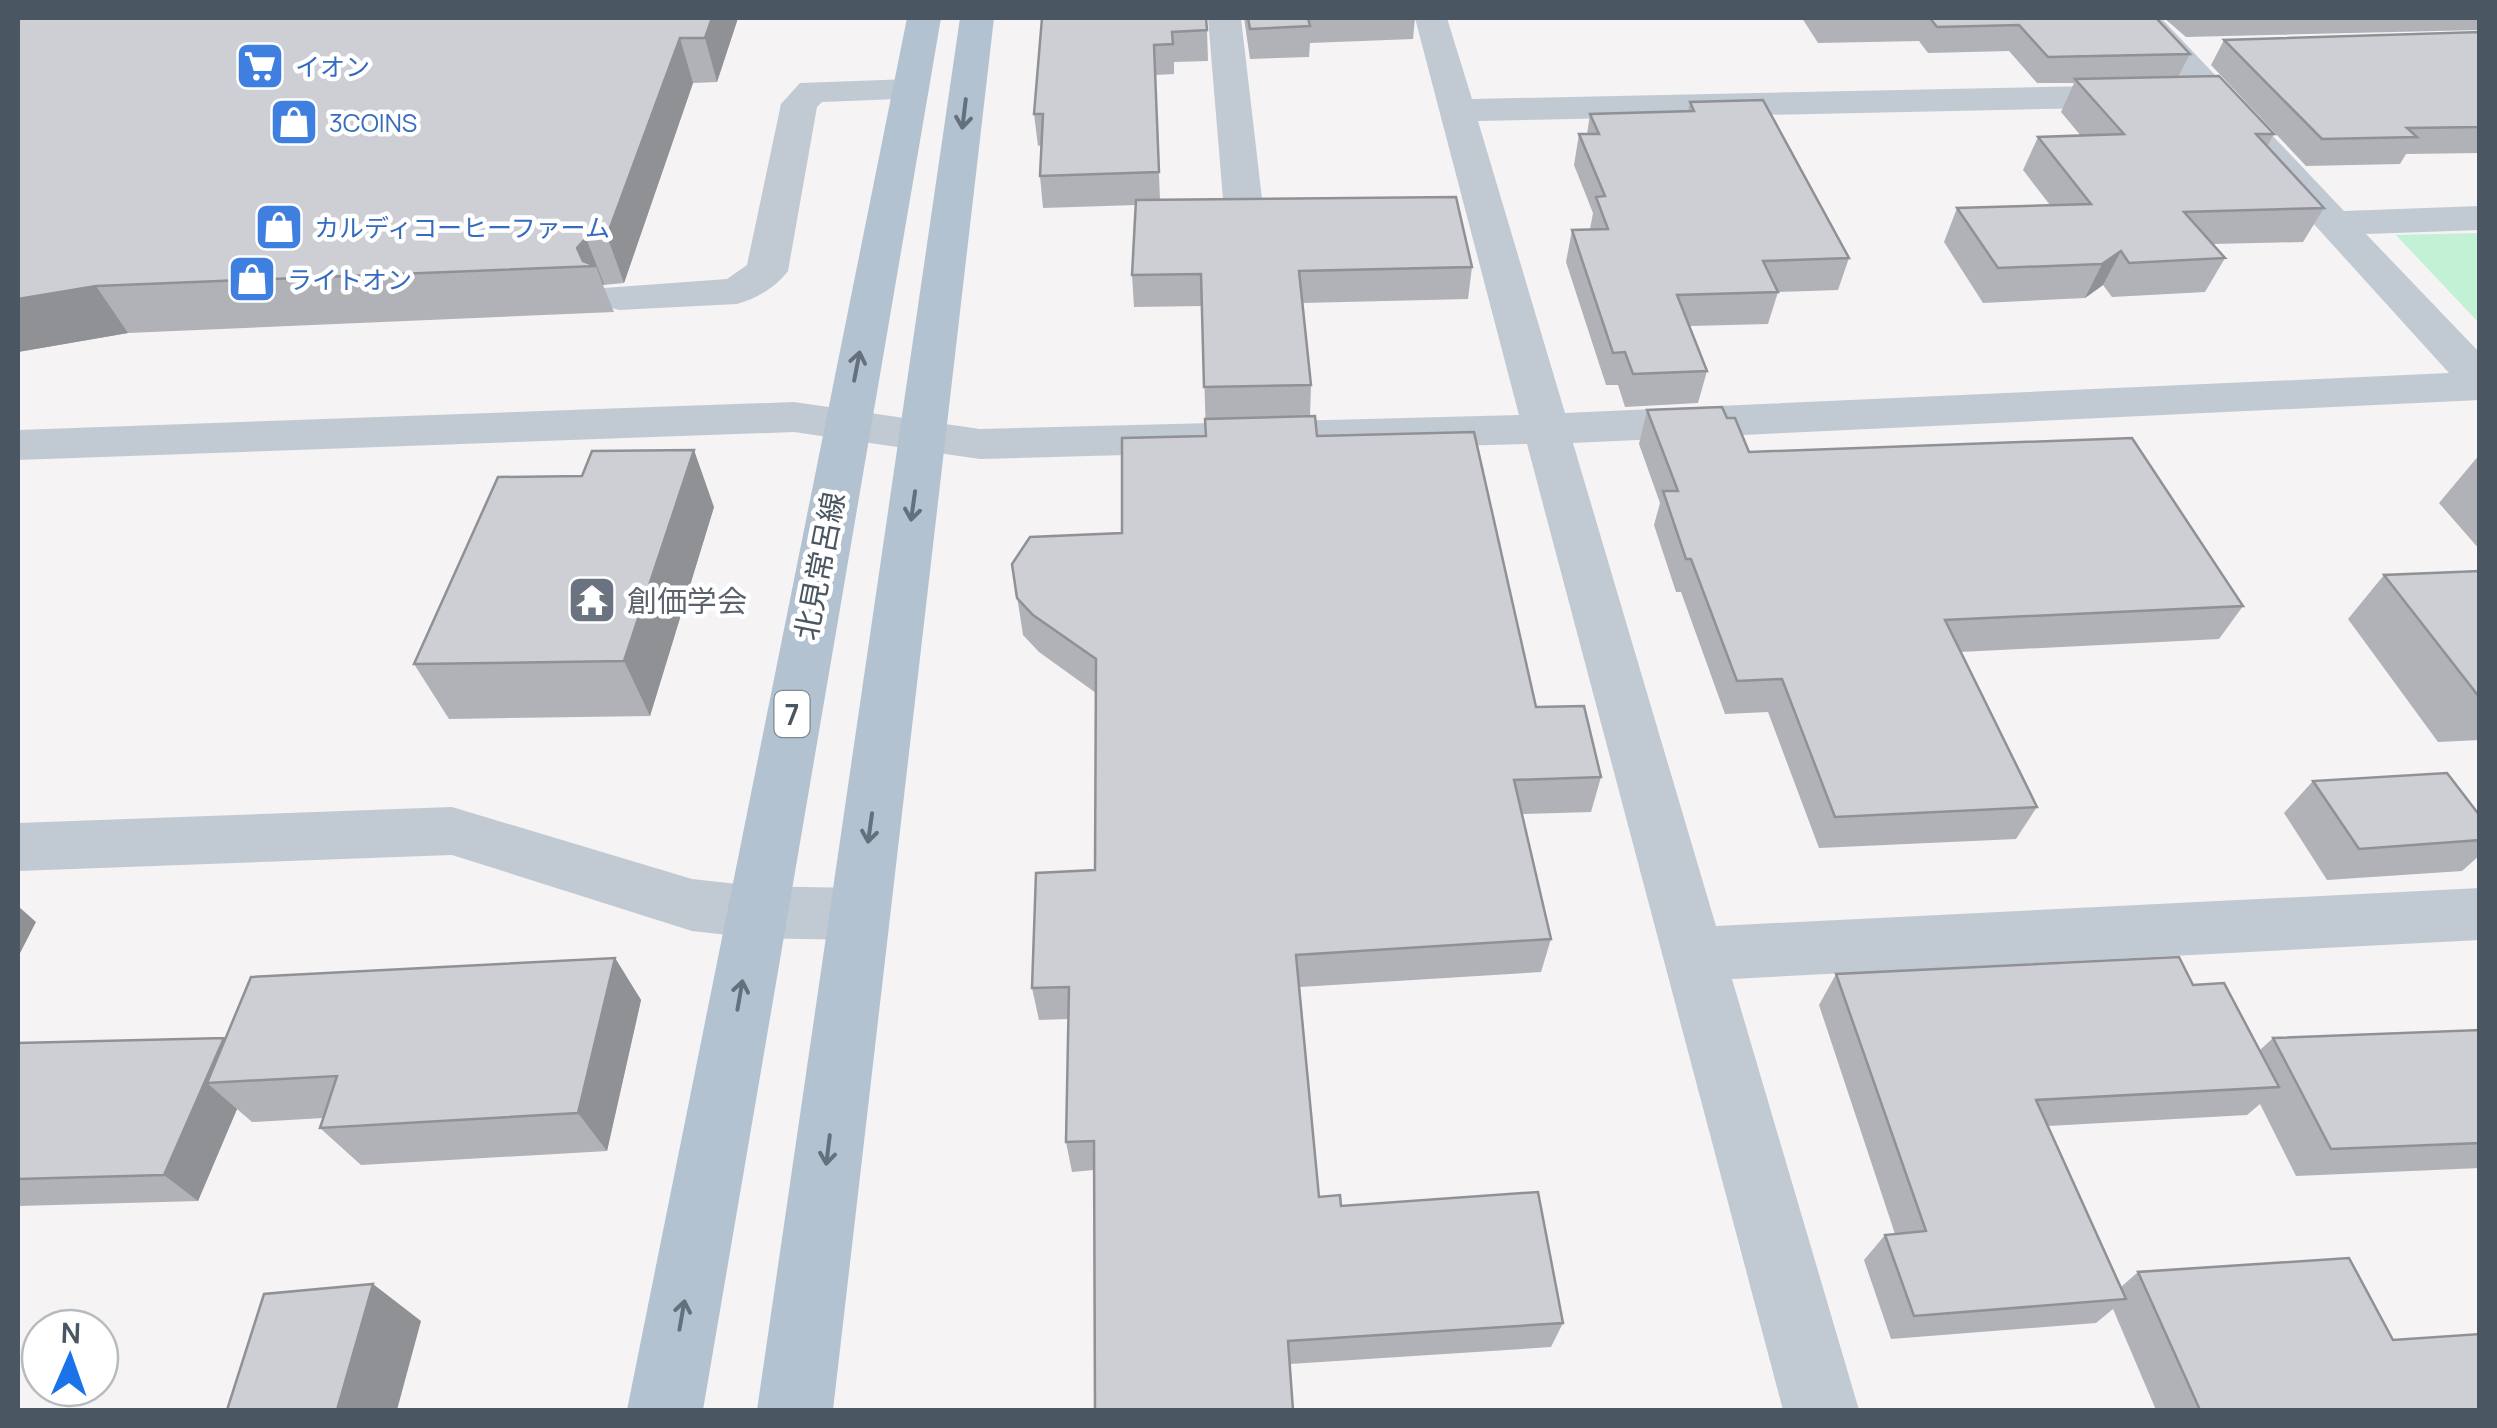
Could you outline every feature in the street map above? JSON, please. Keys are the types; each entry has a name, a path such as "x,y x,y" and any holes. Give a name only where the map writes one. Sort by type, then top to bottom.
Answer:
{"main road":[{"name":"北見常呂線","path":"665,1410 754,912 924,18"},
{"path":"795,1410 977,18"}],"street":[{"path":"1224,18 1244,211 1337,209"},
{"path":"1431,18 1459,110 1467,207 1547,430 1822,1410"},
{"path":"2143,18 2194,51 2214,94 2480,383"},
{"path":"619,297 737,291 768,271 799,104 813,91 911,90"},
{"path":"1459,110 2214,94"},
{"path":"2334,224 2480,218"},
{"path":"18,445 774,418 846,423 980,444 1547,430 2480,383"},
{"path":"18,846 452,831 692,905 754,912 859,914"},
{"path":"1696,954 2480,914"}],"green space":[{"path":"2480,233 2479,323 2396,235"}],"building":[{"path":"18,18 712,18 705,38 680,38 607,236 586,238 577,248 583,261 596,266 96,286 18,299"},
{"path":"1042,18 1206,18 1207,30 1172,32 1173,44 1154,45 1159,172 1040,176 1043,114 1034,114"},
{"path":"1248,18 1308,18 1310,26 1250,29"},
{"path":"1930,18 2156,18 2190,54 2048,57 2019,25 1937,27"},
{"path":"2480,32 2480,127 2407,128 2417,137 2322,139 2224,40"},
{"path":"2219,76 2274,134 2256,134 2324,208 2184,212 2225,258 2129,263 2121,251 2102,264 1998,268 1957,208 2091,204 2038,137 2124,134 2075,79"},
{"path":"1763,100 1849,258 1763,261 1778,292 1677,295 1707,371 1633,374 1625,352 1613,353 1572,230 1608,229 1596,197 1605,196 1579,134 1599,134 1590,114 1694,111 1690,102"},
{"path":"1456,197 1472,267 1299,271 1311,385 1204,387 1201,274 1132,275 1136,200"},
{"path":"1722,407 1727,418 1735,418 1749,452 2132,438 2243,606 1945,620 2037,807 1835,817 1782,679 1737,681 1691,559 1686,559 1663,491 1678,491 1647,410"},
{"path":"1315,416 1317,436 1474,432 1536,707 1584,706 1601,777 1514,780 1551,939 1296,955 1319,1197 1340,1195 1341,1206 1538,1192 1563,1323 1288,1341 1293,1410 1095,1410 1094,1141 1066,1142 1069,987 1032,988 1036,873 1095,870 1096,659 1033,615 1017,598 1012,564 1030,537 1122,533 1122,438 1206,436 1205,419"},
{"path":"694,450 624,661 414,664 498,477 582,476 592,451"},
{"path":"2480,571 2480,698 2384,575"},
{"path":"2447,773 2480,816 2480,840 2359,849 2313,781"},
{"path":"2179,957 2193,985 2224,983 2279,1087 2036,1100 2126,1299 1914,1316 1885,1235 1926,1231 1836,974"},
{"path":"615,958 578,1113 320,1128 337,1076 207,1083 251,977"},
{"path":"2480,1030 2480,1143 2331,1149 2273,1038"},
{"path":"224,1038 164,1175 18,1179 18,1043"},
{"path":"2349,1258 2393,1340 2480,1334 2480,1410 2200,1410 2138,1272"},
{"path":"373,1284 337,1410 227,1410 264,1294"}],"place":[{"name":"イオン","path":"260,66"},
{"name":"3COINS","path":"294,122"},
{"name":"カルディコーヒーファーム","path":"279,227"},
{"name":"ライトオン","path":"252,279"},
{"name":"創価学会","path":"592,600"}]}
